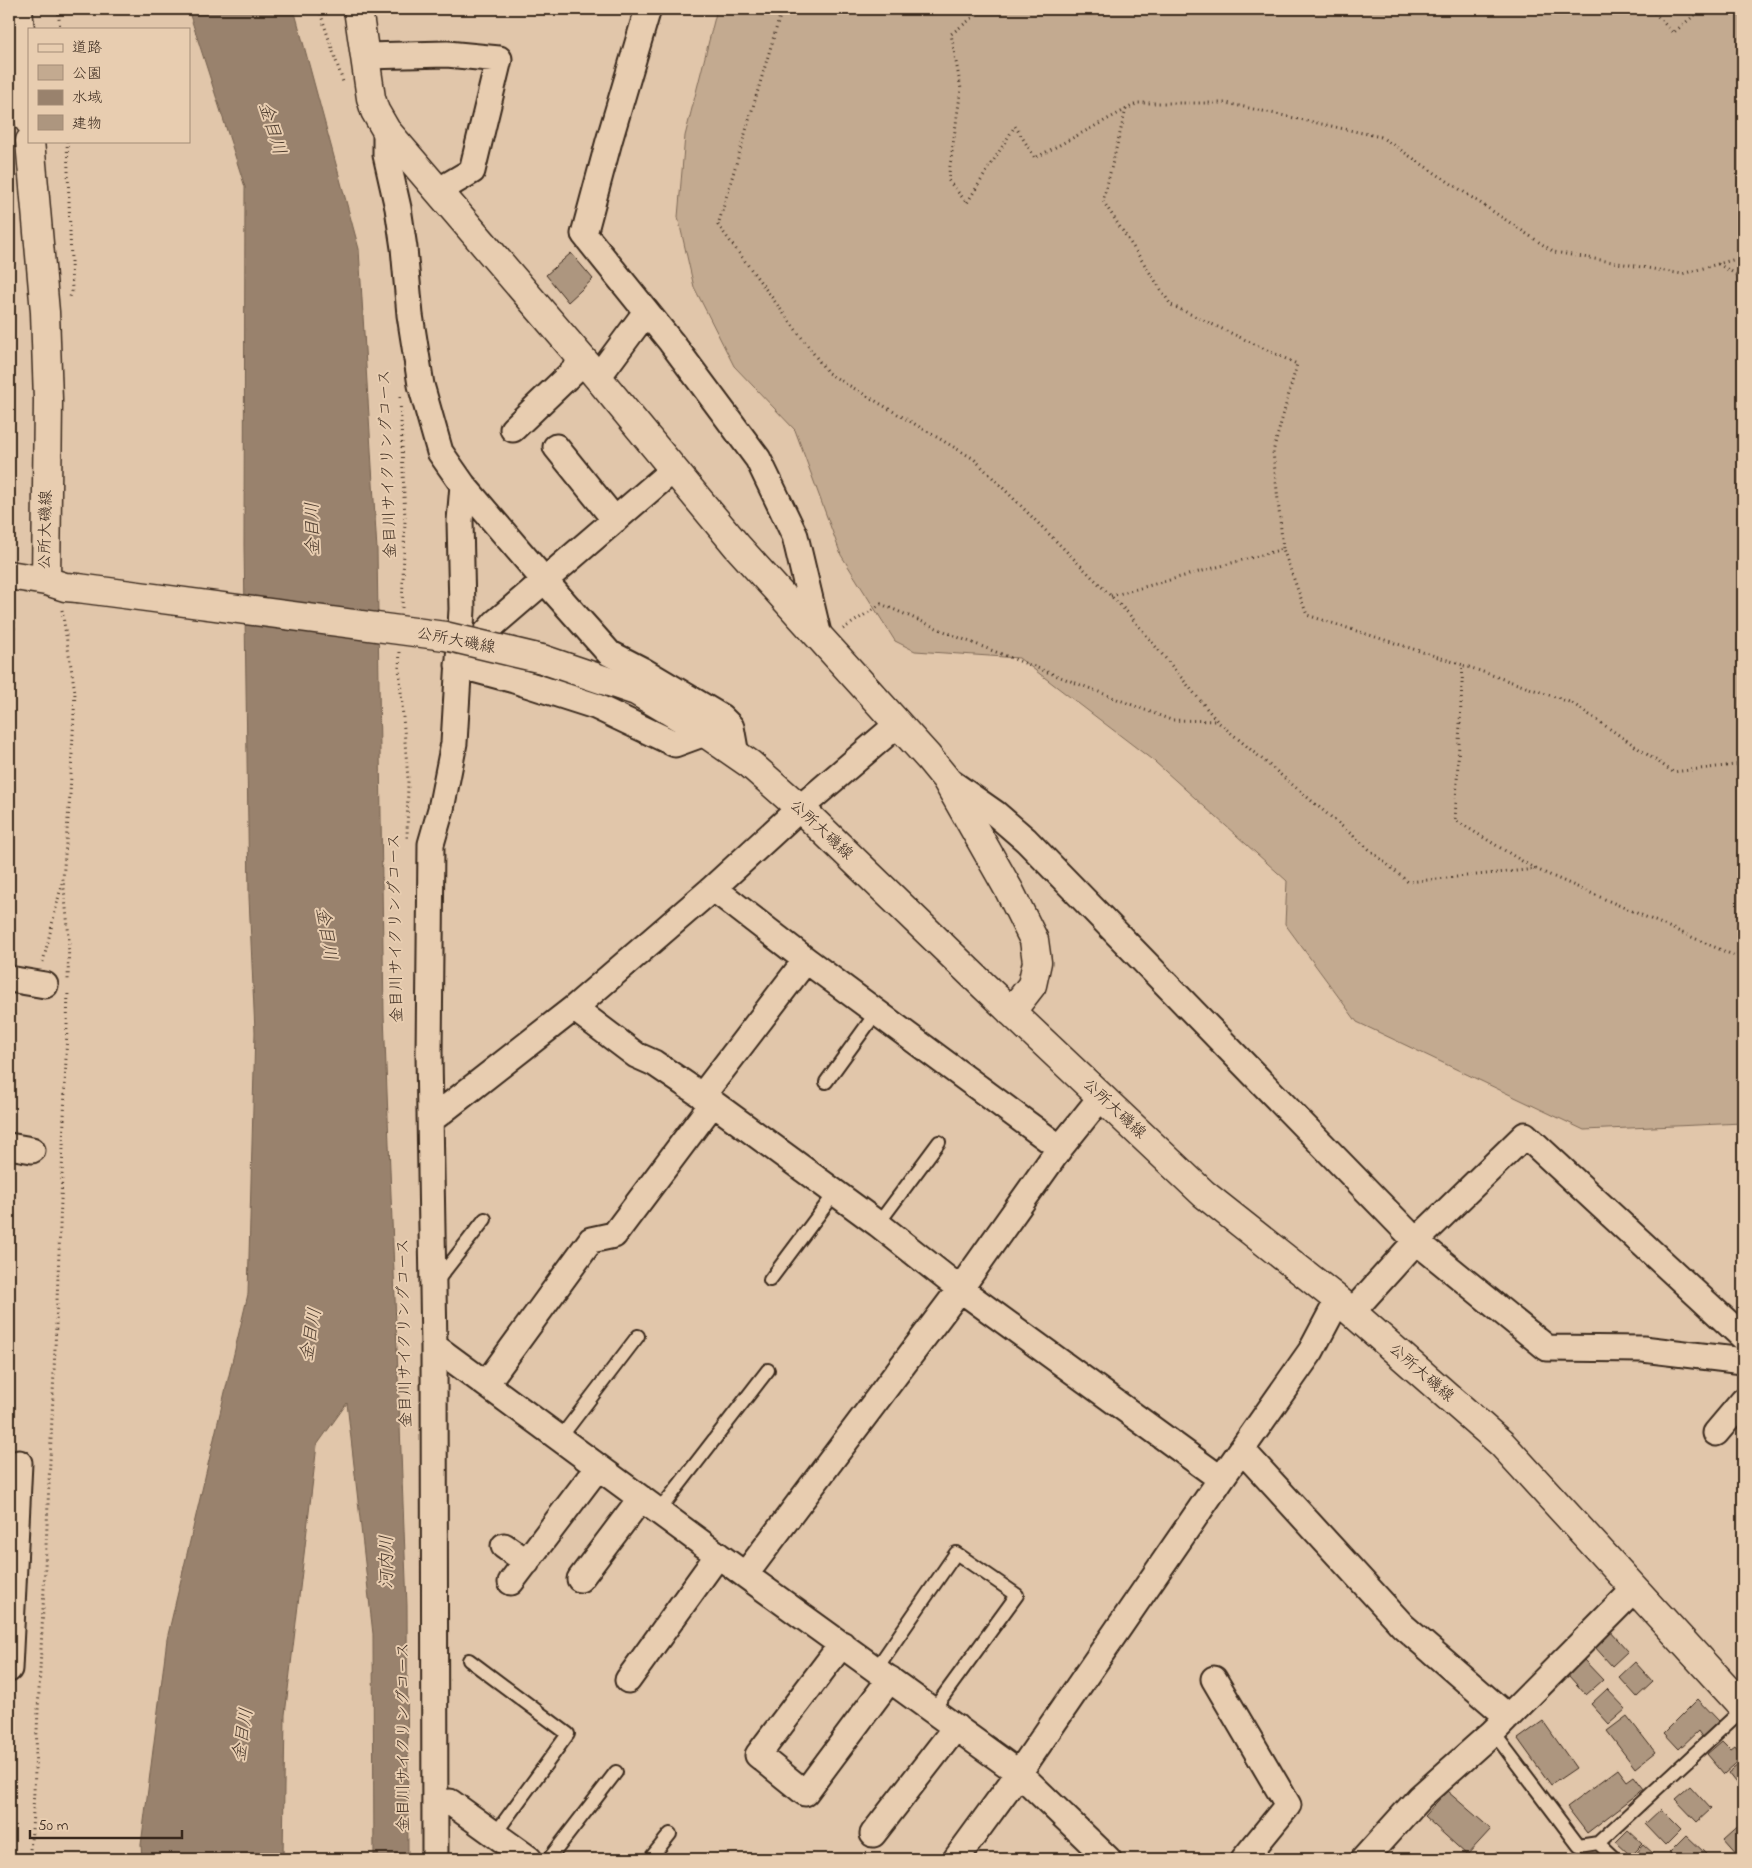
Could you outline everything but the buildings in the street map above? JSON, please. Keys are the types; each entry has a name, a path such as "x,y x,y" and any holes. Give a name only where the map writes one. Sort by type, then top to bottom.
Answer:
{"main road":[{"path":"18,9 17,85 28,118"},
{"path":"358,9 371,98 386,130 591,369 737,546 946,779 1010,890 1034,940 1037,962 1032,985 1011,1012"},
{"name":"公所大磯線","path":"30,142 45,312 48,400 62,590 446,636 542,659 636,691 705,733 750,764 800,808 1011,1012 1204,1194 1345,1306 1502,1444 1743,1708"},
{"path":"9,575 62,590"}],"street":[{"path":"648,9 584,234 758,459 795,536 821,639"},
{"path":"365,56 447,54 499,59 472,171 438,191"},
{"path":"386,130 386,155 399,216 410,315 421,385 440,452 463,486 609,653 722,717 731,727 736,755"},
{"path":"513,429 591,369 646,312"},
{"path":"556,447 615,520"},
{"path":"458,665 495,623 674,469"},
{"path":"435,1859 434,1346 429,1045 431,844 441,809 454,744 462,609 460,522 463,486"},
{"path":"458,665 514,680 595,706 675,744 705,733"},
{"path":"431,1120 574,1008 898,724"},
{"path":"946,779 996,814 1026,840 1416,1241 1546,1348 1643,1349 1743,1361"},
{"path":"713,888 876,1013 1060,1148"},
{"path":"486,1384 590,1240 614,1235 707,1099 806,960"},
{"path":"9,979 55,985"},
{"path":"574,1008 636,1055 654,1063 707,1099 878,1224 960,1289 1220,1479"},
{"path":"745,1575 960,1289 1060,1148 1101,1097"},
{"path":"956,1859 1019,1773 1220,1479 1345,1306 1416,1241 1525,1135 1743,1337"},
{"path":"434,1346 745,1575 1019,1773 1108,1859"},
{"path":"1716,1434 1743,1401"},
{"path":"1242,1450 1402,1626 1500,1725"},
{"path":"9,1669 13,1512 18,1463"},
{"path":"511,1582 598,1466"},
{"path":"580,1579 650,1505"},
{"path":"504,1546 526,1562"},
{"path":"628,1680 718,1555"},
{"path":"1364,1859 1420,1798 1500,1725 1634,1590"},
{"path":"842,1644 758,1755 805,1793 883,1674"},
{"path":"1214,1679 1288,1805 1244,1859"},
{"path":"435,1722 447,1742 451,1859"},
{"path":"873,1834 956,1727"},
{"path":"450,1802 532,1858"}],"lane":[{"path":"826,1082 876,1013"},
{"path":"878,1224 939,1142"},
{"path":"770,1280 835,1193"},
{"path":"432,1288 484,1219"},
{"path":"560,1438 638,1336"},
{"path":"650,1505 768,1370"},
{"path":"883,1674 956,1553 1017,1595 933,1710"},
{"path":"469,1660 568,1734 495,1834"},
{"path":"1500,1725 1579,1846 1598,1843 1743,1708"},
{"path":"532,1858 616,1772"},
{"path":"650,1859 670,1834"},
{"path":"1598,1843 1615,1859"}],"path":[{"path":"58,9 60,28"},
{"path":"319,9 346,89"},
{"path":"782,9 718,225 828,373 974,459 1128,613 1218,722 1408,882 1536,870"},
{"path":"984,9 951,34 961,89 948,180 967,203 1015,126 1035,158 1138,103 1226,104 1382,137 1554,252 1682,274 1743,258"},
{"path":"1651,9 1673,33 1702,9"},
{"path":"1126,109 1103,201 1171,305 1297,364 1273,452 1283,549 1308,615 1572,703 1673,772 1743,764"},
{"path":"66,307 72,291 67,142"},
{"path":"1718,264 1743,278"},
{"name":"金目川サイクリングコース","path":"400,393 405,520 402,612"},
{"path":"1112,596 1283,549"},
{"path":"29,1859 48,1512 63,1163 55,985 70,795 75,692 62,590"},
{"path":"821,639 881,604 960,638 1171,720 1218,722"},
{"path":"9,614 15,625 14,628 9,627"},
{"name":"金目川サイクリングコース","path":"401,647 399,667 408,779 408,850"},
{"path":"1463,666 1455,820 1536,870 1735,956 1743,951"},
{"path":"55,985 70,937 63,879"},
{"path":"9,1830 12,1859"}],"green space":[{"path":"717,9 1743,9 1743,1123 1584,1130 1357,1022 1285,924 1287,881 1155,762 1019,658 915,651 895,641 841,555 795,430 734,366 694,287 678,217 685,136"}],"water":[{"path":"188,9 294,9 359,249 377,550 384,1015 407,1606 408,1859 374,1859 373,1634 347,1403 317,1445 285,1715 283,1859 142,1859 141,1845 167,1639 248,1294 255,1032 249,897 244,545 245,187"}],"water label":[{"name":"金目川","path":"271,129"},
{"name":"金目川","path":"314,529"},
{"name":"金目川","path":"325,934"},
{"name":"金目川","path":"312,1335"},
{"name":"河内川","path":"388,1562"},
{"name":"金目川","path":"244,1735"}]}
